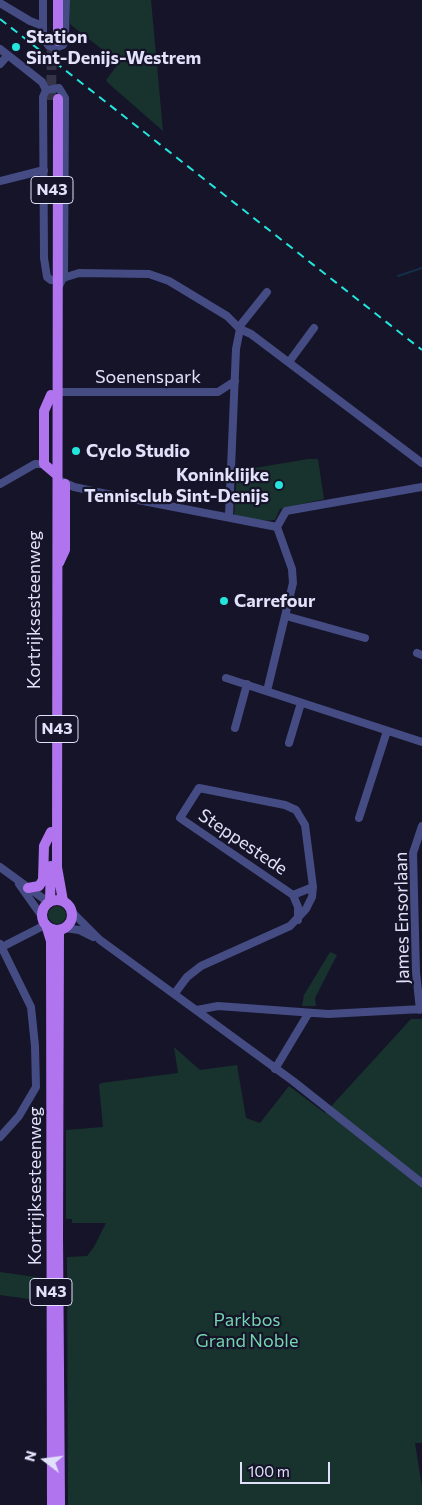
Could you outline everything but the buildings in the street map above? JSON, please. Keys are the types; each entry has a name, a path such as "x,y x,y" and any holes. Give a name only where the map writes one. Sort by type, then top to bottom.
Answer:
{"main road":[{"path":"52,0 55,40 58,0"},
{"name":"Kortrijksesteenweg","path":"49,902 51,832 50,469 54,393 57,292 54,100 49,279 54,393 44,411 50,469 56,569 57,873 63,901"},
{"name":"N43","path":"56,569 65,550 65,484"},
{"name":"N43","path":"28,888 39,886 43,880 44,846 51,832"},
{"path":"49,902 63,901"},
{"name":"N43","path":"62,929 70,923 72,912 63,901"},
{"name":"N43","path":"46,926 41,915 49,902"},
{"path":"46,926 62,929"},
{"name":"Kortrijksesteenweg","path":"46,926 50,941 52,1505"},
{"name":"Kortrijksesteenweg","path":"60,1505 58,1237 62,929"}],"street":[{"path":"43,0 43,38 48,46 55,48 63,45 65,38 66,0"},
{"path":"0,2 30,21 43,26"},
{"path":"0,49 42,82 46,90 59,88 65,98 65,262 64,278 57,292"},
{"path":"0,64 8,55"},
{"name":"Kortrijksesteenweg","path":"46,90 43,97 44,258 49,279"},
{"path":"0,181 44,170"},
{"path":"65,262 79,273"},
{"path":"64,278 79,273 135,273 159,276 228,316 241,329 422,463"},
{"path":"229,516 235,381 239,338 241,329 267,292"},
{"path":"288,362 314,328"},
{"name":"Soenenspark","path":"54,393 218,392 235,381"},
{"path":"0,484 35,464 50,469 65,484 277,527"},
{"path":"266,691 293,583 292,569 277,527 286,511 422,487"},
{"path":"286,616 365,638"},
{"path":"226,678 422,742"},
{"path":"236,728 247,684"},
{"path":"288,743 301,703"},
{"path":"359,818 388,730"},
{"name":"Steppestede","path":"175,993 187,977 201,966 282,932 298,920 306,910 312,897 313,887 305,825 296,810 285,805 200,788 180,818 293,895 298,907 298,920"},
{"name":"James Ensorlaan","path":"421,1010 416,972 413,853 422,826"},
{"path":"0,867 15,880 49,902"},
{"path":"15,880 41,915"},
{"name":"Steppestede","path":"293,895 313,887"},
{"path":"72,912 100,940 175,993 422,1183"},
{"path":"0,1137 18,1116 36,1087 35,1046 31,1007 2,951 46,926"},
{"path":"62,929 79,930 100,940"},
{"path":"197,1010 218,1006 308,1014 421,1010"},
{"path":"275,1069 308,1014"},
{"path":"36,1087 51,1086"}],"green space":[{"path":"70,0 151,0 163,131 108,83 106,80 119,63 70,24"},
{"name":"Koninklijke Tennisclub Sint-Denijs","path":"318,459 324,499 280,509 275,520 262,521 234,515 237,471"},
{"path":"57,906 63,909 66,915 63,921 57,924 51,921 48,915 51,909"},
{"path":"330,952 337,955 315,998 316,1006 302,1006 304,995"},
{"name":"Parkbos Grand Noble","path":"411,1019 422,1019 422,1443 415,1443 422,1487 422,1505 68,1505 67,1257 87,1256 94,1247 106,1223 72,1223 72,1219 66,1219 66,1130 103,1127 99,1085 101,1083 178,1073 174,1047 200,1070 237,1065 246,1118 260,1123 289,1086 325,1113"},
{"path":"0,1272 43,1278 43,1301 0,1295"}],"waterway":[{"path":"398,276 422,268"}],"tunnel":[{"path":"51,100 52,40"}],"railway":[{"path":"0,19 422,350"}],"place":[{"name":"Station Sint-Denijs-Westrem","path":"16,47"},
{"name":"Cyclo Studio","path":"76,451"},
{"name":"Koninklijke Tennisclub Sint-Denijs","path":"279,485"},
{"name":"Carrefour","path":"224,601"}]}
